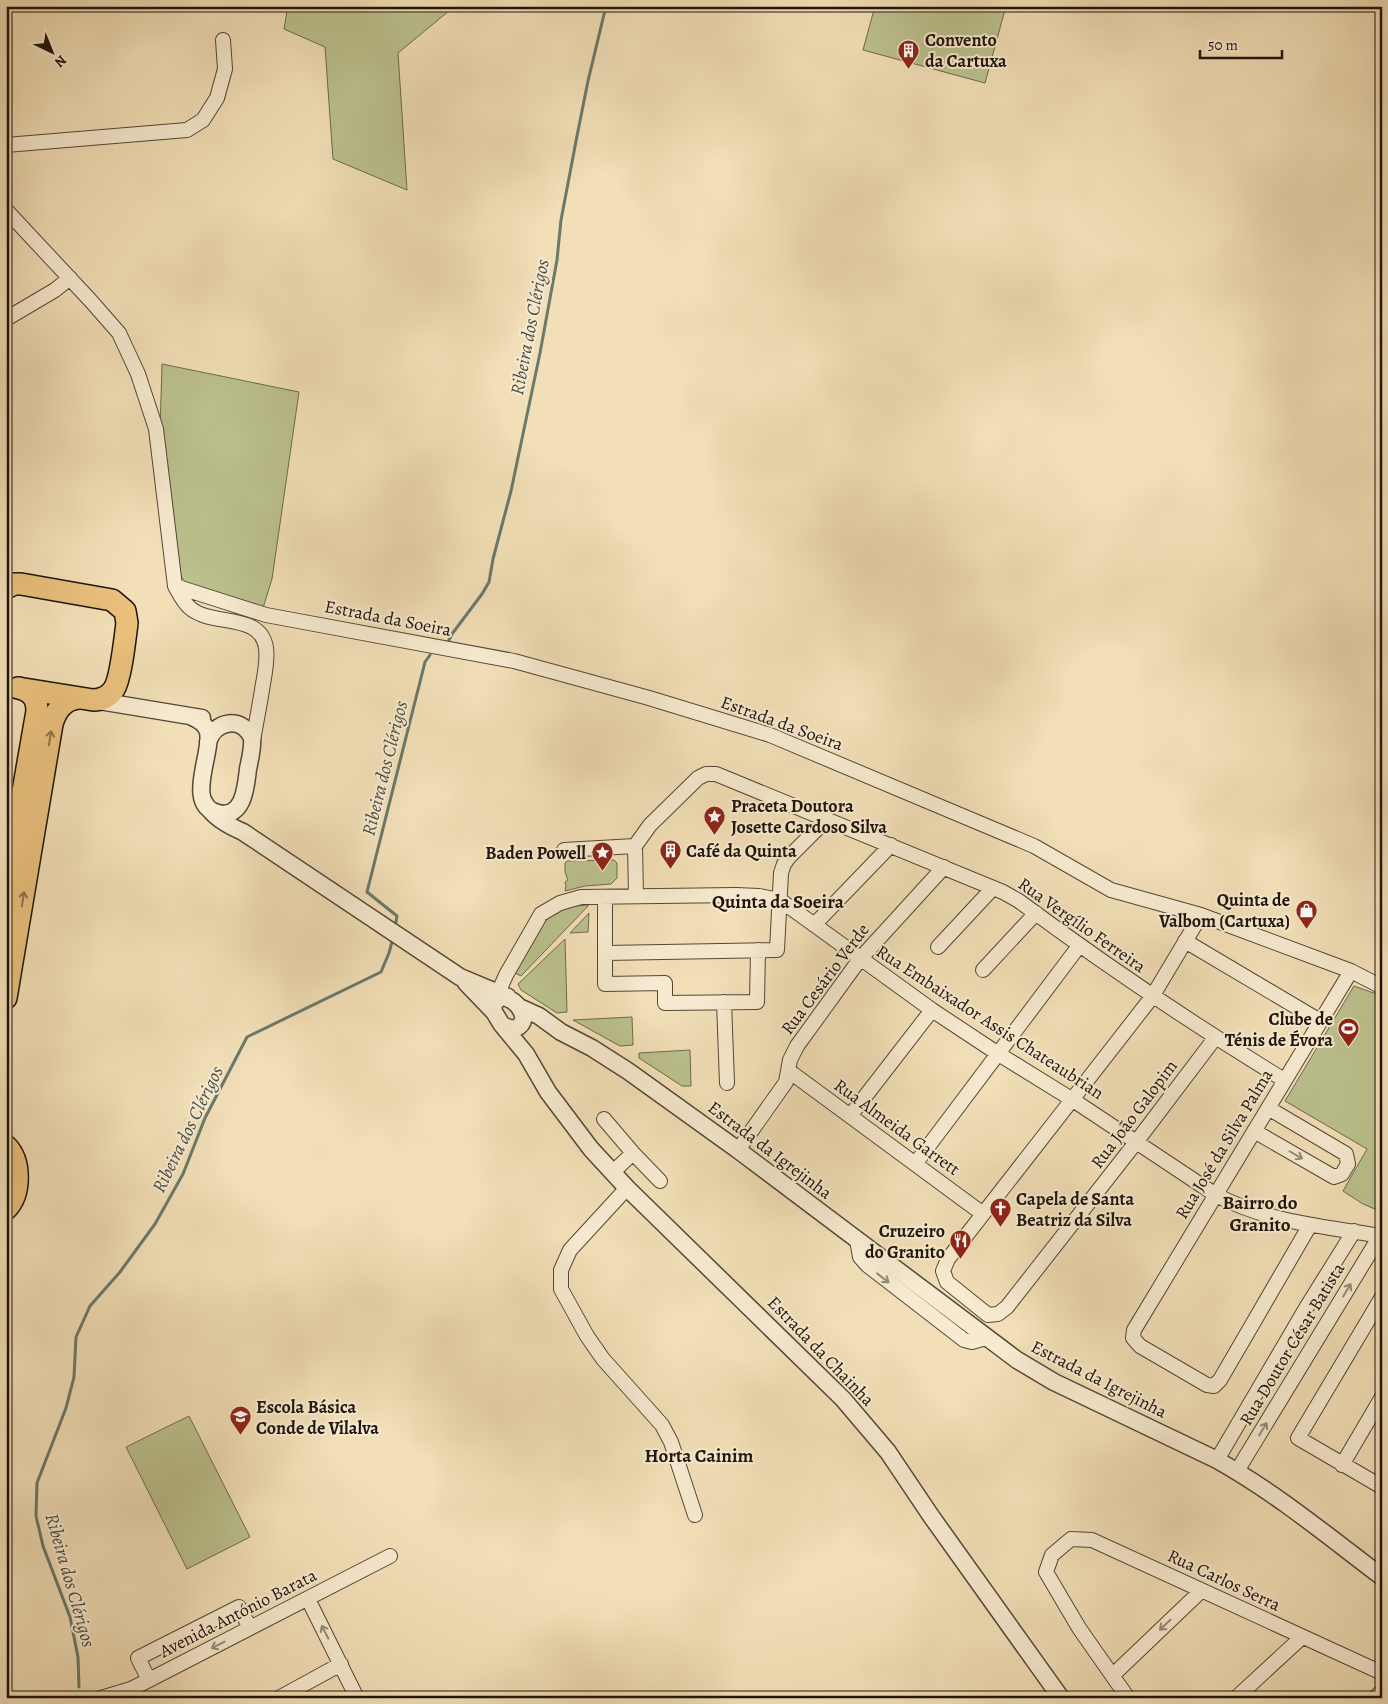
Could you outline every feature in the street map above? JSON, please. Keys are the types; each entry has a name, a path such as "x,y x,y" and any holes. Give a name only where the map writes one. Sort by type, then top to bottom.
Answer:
{"main road":[{"path":"6,998 52,724 62,705 71,699 101,700 115,688 127,623 127,616 122,607 108,599 11,585"},
{"path":"12,687 86,699"},
{"path":"6,889 37,711 36,700 31,693 12,687"},
{"path":"6,1146 17,1167 17,1187 6,1209"}],"street":[{"path":"6,145 187,130 202,120 217,98 225,69 223,40"},
{"path":"6,210 119,333 138,374 156,429 175,586 181,596 190,608 201,615 254,627 262,634 266,647 266,663 239,821 241,829 248,836"},
{"path":"6,319 55,290 70,278"},
{"name":"Estrada da Soeira","path":"175,586 266,615 514,660 770,735 1034,846 1111,890 1200,915 1351,971 1382,987"},
{"path":"118,677 118,686 122,696 130,705 139,708"},
{"path":"86,699 232,723 244,727 252,736 252,747"},
{"path":"208,742 210,736 222,724 243,723 251,720 257,713 259,705"},
{"path":"192,717 201,721 209,734 201,787 203,800 214,815 503,1006 539,1016 561,1032"},
{"name":"Rua Vergílio Ferreira","path":"635,846 650,825 698,778 706,774 716,774 944,867 1019,901 1152,997 1284,1080"},
{"path":"203,800 213,811 225,814 236,809 244,796"},
{"path":"605,953 777,950 781,873 784,864 827,819"},
{"path":"814,926 891,845"},
{"path":"564,850 635,846 636,896"},
{"name":"Rua Cesário Verde","path":"738,1150 786,1082 790,1060 797,1046 860,959 944,867"},
{"path":"938,947 993,888"},
{"name":"Rua Embaixador Assis Chateaubrian","path":"503,1006 506,975 542,914 560,903 581,897 736,894 780,900 932,1010 1137,1141 1216,1195 1255,1212 1310,1225 1381,1236"},
{"path":"605,898 605,984 665,983 665,1003 757,1002 758,950"},
{"path":"983,970 1036,914"},
{"path":"984,1214 1152,997 1200,915"},
{"path":"1185,941 1320,1021"},
{"path":"915,1164 1079,946"},
{"name":"Rua José da Silva Palma","path":"1310,1225 1220,1380 1214,1386 1207,1385 1140,1346 1133,1338 1134,1330 1351,971"},
{"path":"724,1002 727,1083"},
{"path":"503,1006 512,1029 521,1025 561,1032"},
{"path":"503,1006 526,1054"},
{"path":"850,1116 932,1010"},
{"path":"521,1025 521,1038 526,1054"},
{"name":"Estrada da Igrejinha","path":"561,1032 592,1048 628,1071 738,1150 1016,1360 1054,1382 1238,1471 1292,1508 1382,1577"},
{"name":"Rua João Galopim","path":"984,1214 948,1259 943,1271 947,1282 988,1314 998,1314 1007,1307 1215,1038"},
{"name":"Estrada da Chainha","path":"526,1054 548,1092 571,1124 612,1172 843,1399 875,1436 1061,1698"},
{"name":"Rua Almeida Garrett","path":"788,1071 984,1214"},
{"path":"1254,1131 1334,1177 1342,1174 1348,1164 1346,1154 1268,1108"},
{"path":"604,1119 632,1153 660,1181"},
{"path":"612,1172 632,1153"},
{"path":"627,1188 570,1250 561,1270 561,1289 587,1336 603,1359 662,1425 696,1515"},
{"name":"Rua Doutor César Batista","path":"1217,1460 1306,1308 1354,1231"},
{"name":"Rua Doutor César Batista","path":"1238,1471 1381,1236"},
{"path":"1382,1297 1298,1438 1382,1487"},
{"path":"1342,1465 1382,1397"},
{"name":"Rua Carlos Serra","path":"1113,1675 1079,1628 1046,1572 1052,1555 1071,1538 1092,1540 1382,1673"},
{"name":"Avenida António Barata","path":"101,1698 131,1689 390,1556"},
{"path":"1128,1698 1113,1675 1200,1591"},
{"path":"308,1599 358,1698"},
{"path":"149,1680 138,1658 239,1607 250,1628"},
{"path":"1236,1698 1302,1637"},
{"path":"279,1698 341,1664"},
{"path":"1375,1698 1382,1691"}],"green space":[{"path":"288,6 455,6 398,53 407,190 333,159 325,47 284,29"},
{"path":"875,6 1006,6 985,83 863,50"},
{"path":"162,364 299,392 272,579 263,608 185,582 181,576 160,431"},
{"path":"614,860 617,863 617,878 611,884 585,886 565,891 565,882 568,880 565,872 565,863 567,861"},
{"path":"589,905 521,976 515,973 537,932 548,918 562,909"},
{"path":"589,913 588,932 570,933"},
{"path":"565,939 567,1012 557,1013 521,990 518,984"},
{"name":"Clube de Ténis de Évora","path":"1354,986 1382,996 1382,1212 1363,1204 1343,1191 1367,1149 1285,1101"},
{"path":"632,1017 633,1045 620,1046 573,1020"},
{"path":"690,1050 691,1086 682,1086 639,1058 639,1053"},
{"path":"189,1416 250,1537 187,1569 126,1447"}],"waterway":[{"name":"Ribeira dos Clérigos","path":"448,642 489,582 493,559 511,491 540,353 557,260 561,220 588,81 606,6"},
{"name":"Ribeira dos Clérigos","path":"395,927 397,916 367,892 425,662 430,655"},
{"name":"Ribeira dos Clérigos","path":"79,1687 78,1657 70,1617 43,1546 36,1516 37,1483 66,1408 74,1377 76,1337 90,1306 120,1272 155,1224 183,1174 205,1118 247,1037 381,972 393,938"}],"place":[{"name":"Convento da Cartuxa","path":"909,69"},
{"name":"Praceta Doutora Josette Cardoso Silva","path":"715,835"},
{"name":"Café da Quinta","path":"670,870"},
{"name":"Baden Powell","path":"602,872"},
{"name":"Quinta de Valbom (Cartuxa)","path":"1306,929"},
{"name":"Clube de Ténis de Évora","path":"1349,1048"},
{"name":"Capela de Santa Beatriz da Silva","path":"1000,1228"},
{"name":"Cruzeiro do Granito","path":"961,1260"},
{"name":"Escola Básica Conde de Vilalva","path":"240,1436"}],"district":[{"name":"Quinta da Soeira","path":"778,901"},
{"name":"Bairro do Granito","path":"1260,1213"},
{"name":"Horta Cainim","path":"699,1455"}]}
